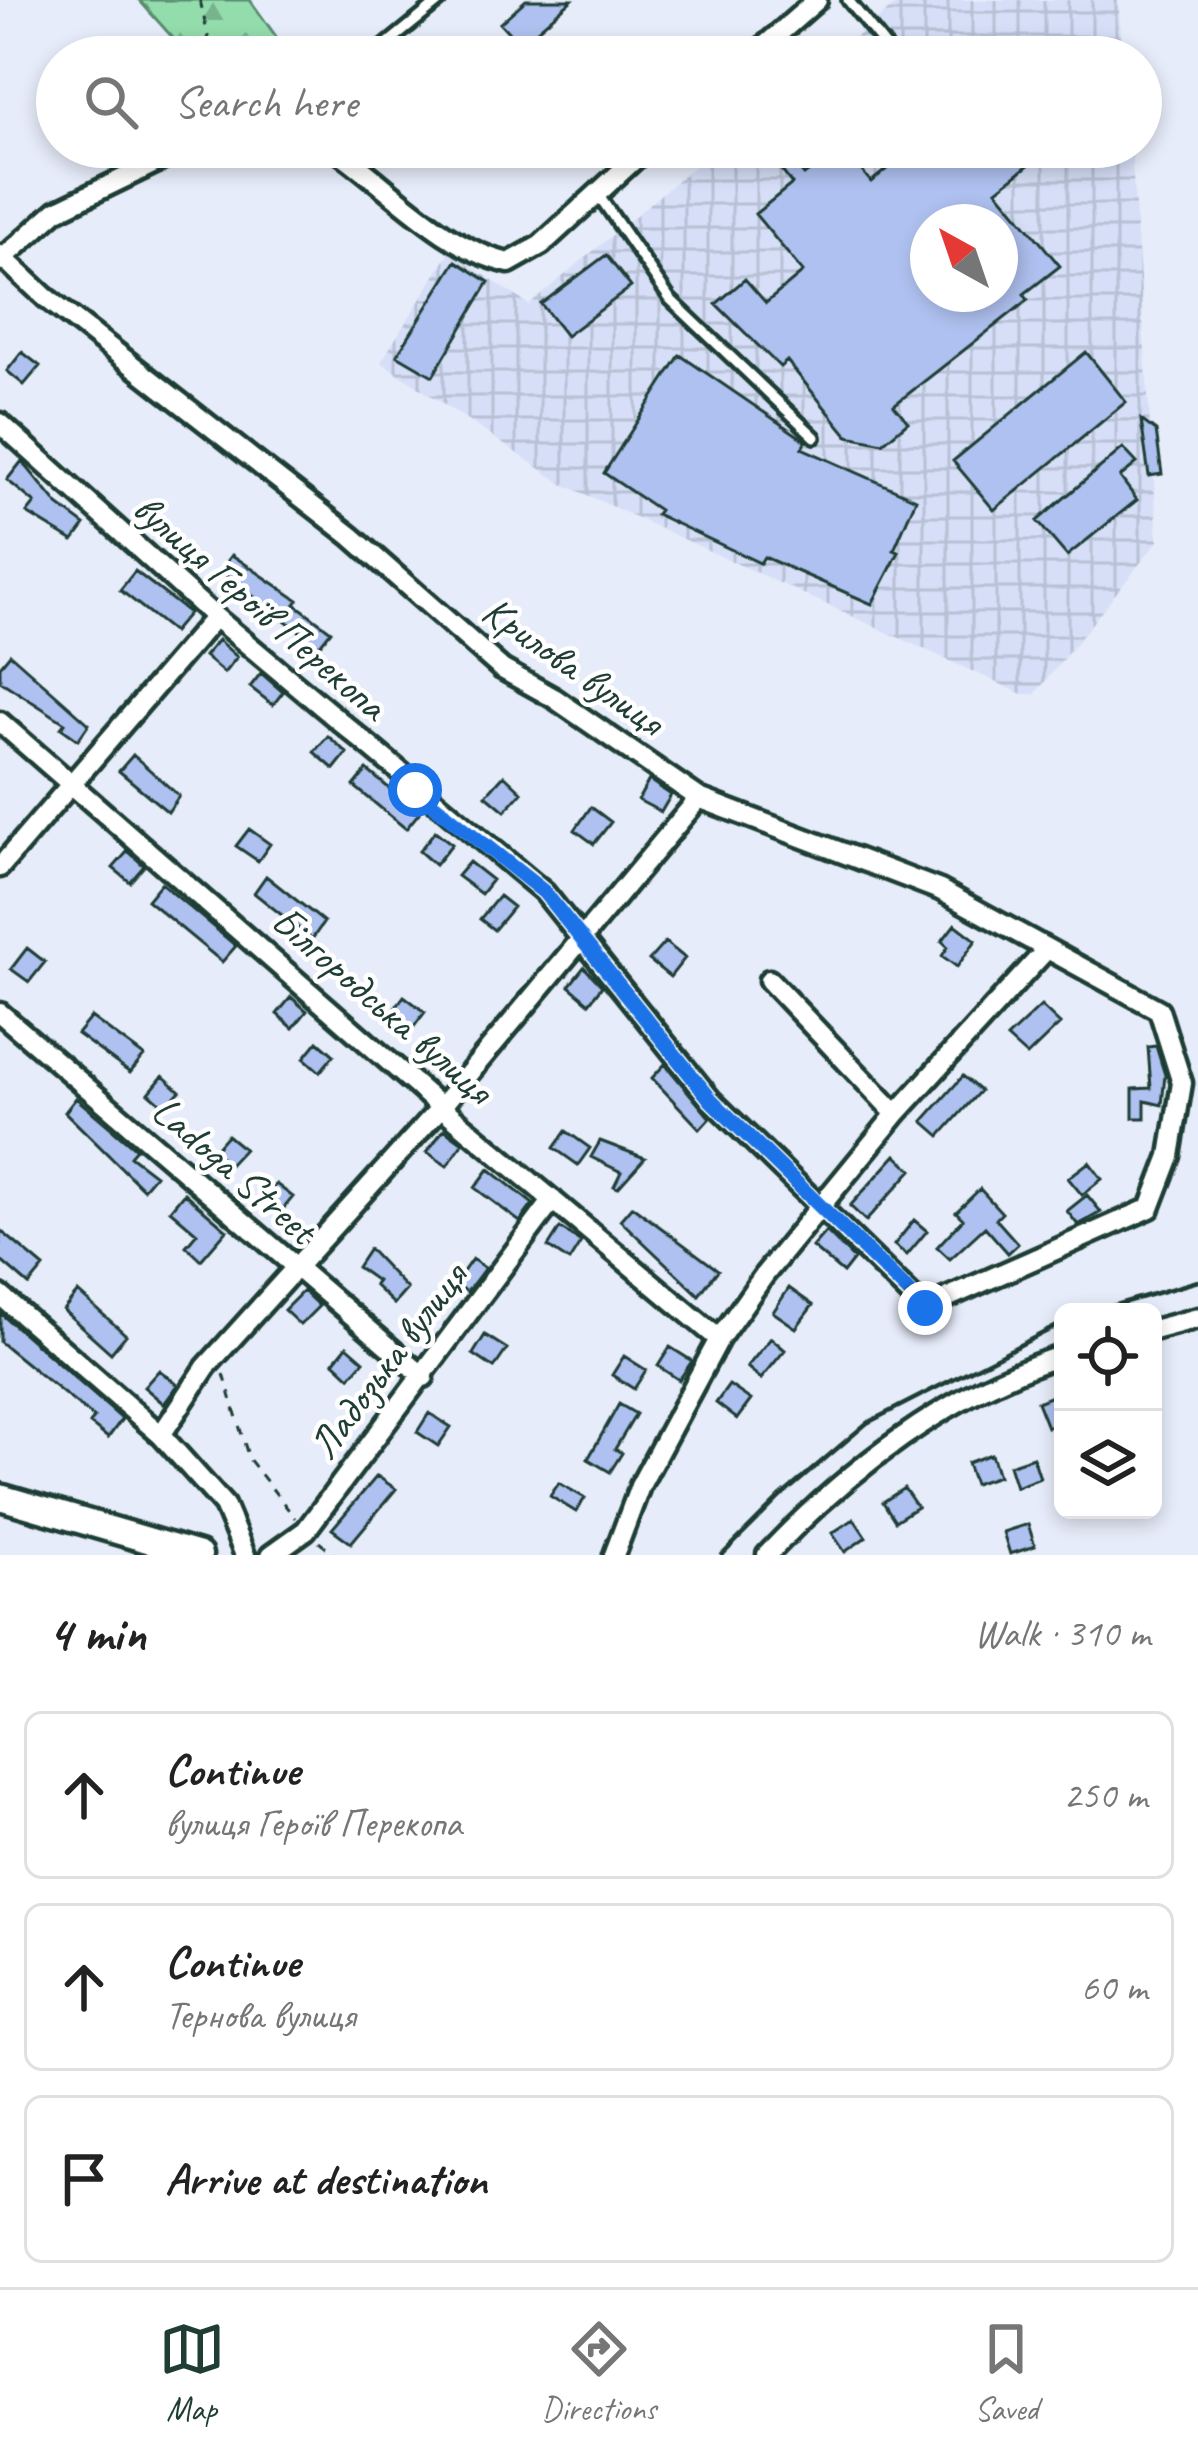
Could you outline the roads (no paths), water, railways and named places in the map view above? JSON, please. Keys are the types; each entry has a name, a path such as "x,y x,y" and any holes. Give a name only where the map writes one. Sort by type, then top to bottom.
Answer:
{"street":[{"path":"776,36 818,0"},
{"path":"1,258 56,211 145,168"},
{"path":"360,168 434,224 490,259 509,263 541,245 625,168"},
{"name":"Крилова вулиця","path":"1,258 351,536 502,669 554,698 699,798 940,890 1159,1010 1183,1083 1170,1156 1150,1208 925,1308 819,1208"},
{"name":"вулиця Героїв Перекопа","path":"0,423 214,617 544,892 711,1100 819,1208"},
{"path":"0,867 214,617"},
{"name":"Білгородська вулиця","path":"0,722 441,1107 718,1339"},
{"path":"161,1435 215,1357 441,1107 699,798"},
{"path":"614,1555 640,1486 718,1339 896,1114 1046,950"},
{"path":"769,980 896,1114"},
{"name":"Ladoga Street","path":"0,1013 295,1272 424,1377"},
{"name":"Ладозька вулиця","path":"271,1555 306,1530 553,1200"},
{"path":"0,1295 161,1435 224,1505 245,1555"},
{"path":"1162,1328 1198,1318"},
{"path":"767,1555 872,1458 960,1402 1054,1359"},
{"path":"0,1497 199,1555"}],"lane":[{"path":"397,36 441,0"},
{"path":"848,0 877,36"},
{"path":"597,193 670,299 815,437"}],"railway":[{"path":"1122,1303 1198,1281"},
{"path":"722,1555 780,1497 867,1423 1054,1328"}]}
